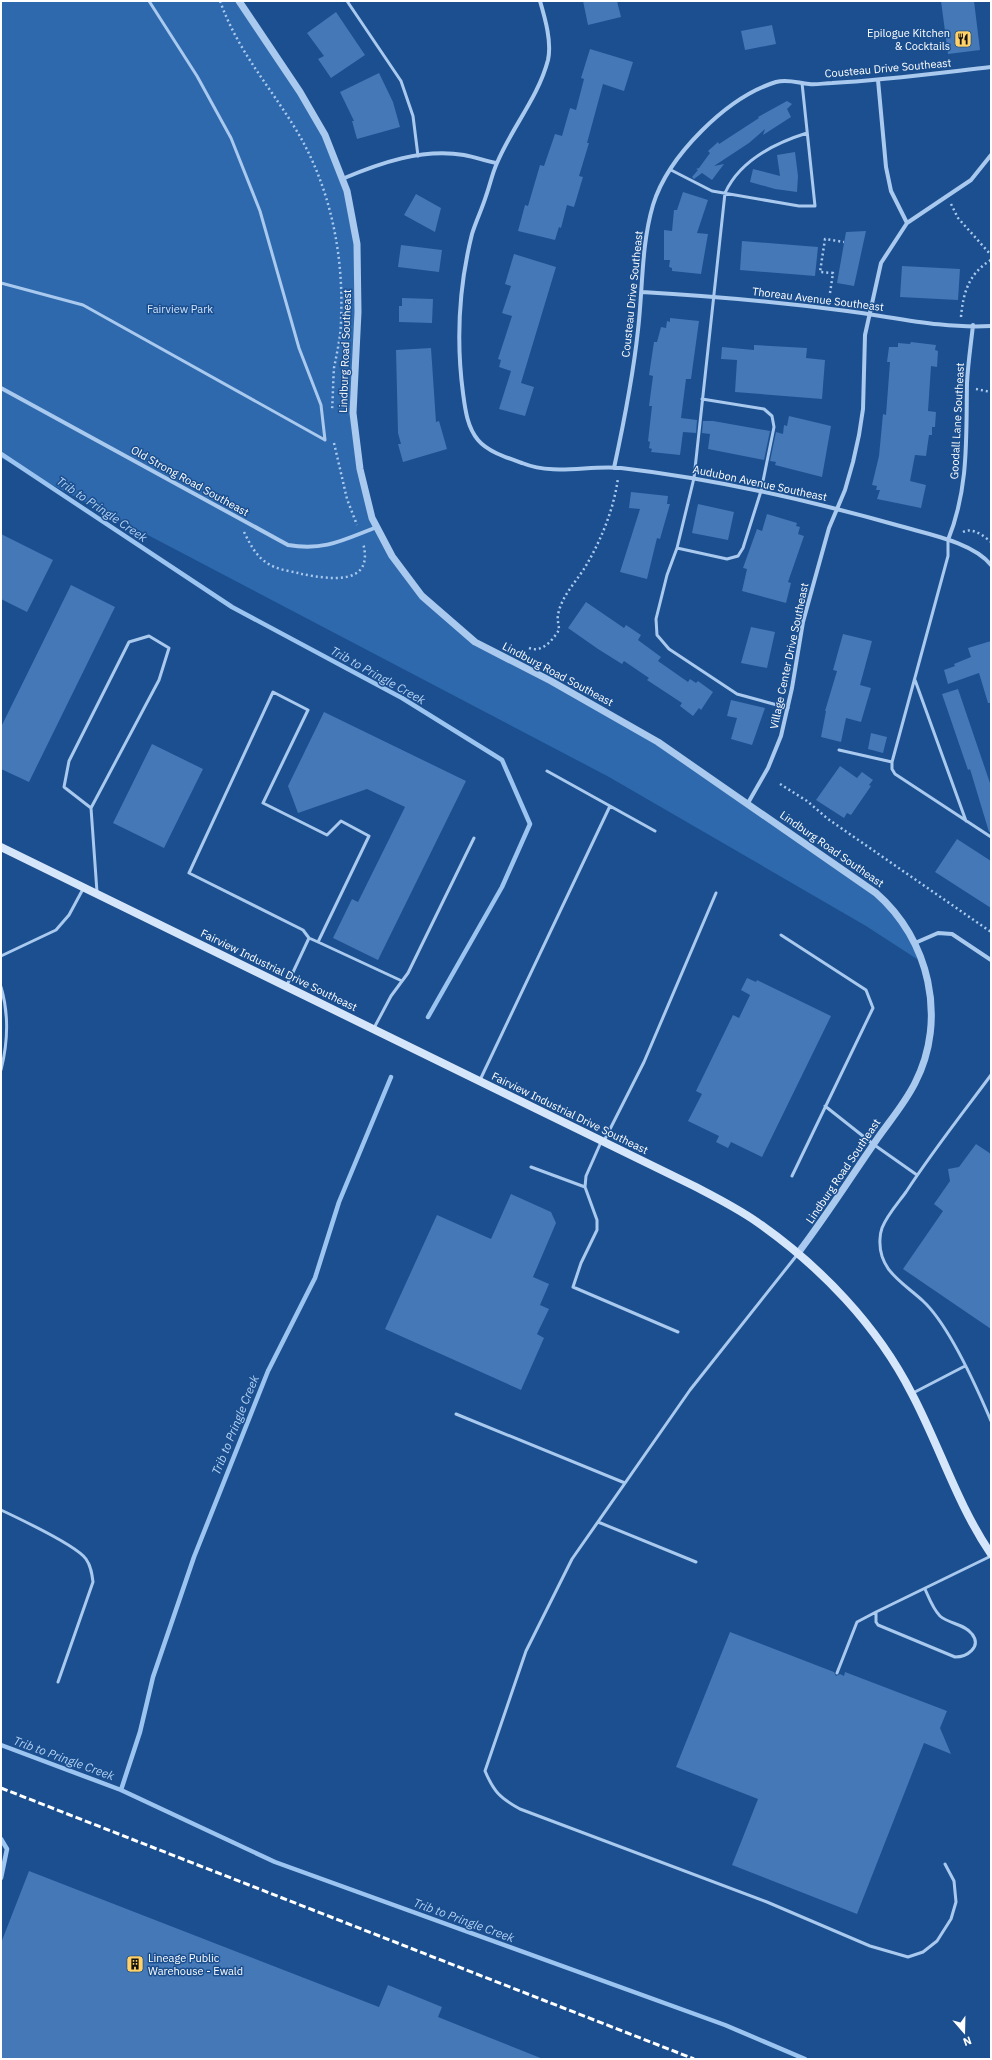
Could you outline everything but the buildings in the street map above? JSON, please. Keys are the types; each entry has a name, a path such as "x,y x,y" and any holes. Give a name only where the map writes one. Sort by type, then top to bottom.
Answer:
{"main road":[{"name":"Fairview Industrial Drive Southeast","path":"1,847 480,1080 734,1207 798,1253 836,1289 885,1349 912,1394 963,1508 991,1555"}],"street":[{"name":"Lindburg Road Southeast","path":"239,1 303,98 325,135 342,179 352,212 357,244 358,312 353,413 360,468 372,518 392,556 422,596 475,642 658,742 748,803 876,893 896,913 915,943 923,963 931,998 930,1035 922,1067 903,1104 873,1144 817,1228 798,1253"},
{"name":"Audubon Avenue Southeast","path":"540,1 546,22 548,57 538,89 513,130 496,164 473,233 458,322 460,371 467,418 478,441 497,453 529,466 564,471 614,468 694,478 838,508 948,540 979,554 991,565"},
{"name":"Cousteau Drive Southeast","path":"614,468 631,388 642,292 644,249 653,204 671,170 704,128 725,109 748,94 775,82 788,80 810,84 878,80 991,67"},
{"path":"878,80 886,167 891,191 907,223"},
{"path":"342,179 398,159 434,153 463,155 496,164"},
{"name":"Village Center Drive Southeast","path":"748,803 774,755 788,708 803,622 829,528 838,508 851,469 860,435 864,386 865,335 881,263 907,223 970,180 991,155"},
{"name":"Thoreau Avenue Southeast","path":"642,292 713,296 990,326"},
{"name":"Goodall Lane Southeast","path":"948,540 956,520 966,466 967,388 973,325"},
{"name":"Old Strong Road Southeast","path":"1,388 99,440 288,545 308,548 328,546 377,527"},
{"path":"915,943 938,933 952,934 991,960"}],"lane":[{"path":"1,283 83,305 325,440 321,405 299,348 260,211 231,138 197,76 148,1"},
{"path":"347,1 401,81 413,116 418,156"},
{"path":"671,170 712,191 799,206 815,206 802,83"},
{"path":"788,708 737,694 669,649 661,642 655,626 665,582 677,548 694,478 725,193 730,183 749,162 774,145 807,132"},
{"path":"677,548 727,559 738,556 743,548 761,491 774,427 772,416 764,409 702,399"},
{"path":"948,540 948,556 892,762 892,769 895,774 991,837"},
{"path":"91,808 64,787 69,761 129,642 149,636 169,648 159,680 91,808 97,894"},
{"path":"915,680 966,821"},
{"path":"318,942 369,836 340,821 327,835 263,803 308,710 273,692 189,873 303,930 309,938 402,981"},
{"path":"839,750 892,762"},
{"path":"547,771 655,832"},
{"path":"480,1080 610,806"},
{"path":"374,1028 391,996 408,973 474,838"},
{"path":"1,956 56,930 69,915 84,887"},
{"path":"678,1332 573,1287 581,1263 597,1230 597,1220 585,1187 586,1176 602,1141 644,1062 716,893"},
{"path":"781,935 866,990 872,1008 792,1176"},
{"path":"287,986 309,938"},
{"path":"1,987 6,1013 7,1038 1,1070"},
{"path":"991,1075 917,1175 882,1227 880,1240 881,1251 885,1262 899,1282 923,1300 932,1311 965,1366 991,1422"},
{"path":"825,1106 873,1144 917,1175"},
{"path":"531,1167 585,1187"},
{"path":"798,1253 690,1390 572,1559 526,1651 485,1771 493,1789 504,1801 520,1809 767,1902 870,1946 908,1957 923,1952 937,1941 951,1919 956,1902 956,1895 954,1881 945,1864"},
{"path":"912,1394 965,1366"},
{"path":"456,1414 625,1483"},
{"path":"1,1510 85,1557 90,1565 93,1582 58,1682"},
{"path":"598,1522 696,1562"},
{"path":"837,1674 857,1622 991,1555"},
{"path":"876,1612 876,1622 878,1625 955,1657 967,1655 973,1649 974,1639 972,1634 968,1630 946,1621 938,1615 925,1589"}],"path":[{"path":"220,1 229,26 260,77 296,129 315,167 332,216 340,271 341,321 334,370 332,411"},
{"path":"950,202 958,218 991,255"},
{"path":"830,293 833,273 820,272 825,239 844,242"},
{"path":"961,318 965,290 970,279 978,269 991,260"},
{"path":"967,388 991,392"},
{"path":"236,517 257,555 268,564 285,570 330,579 346,578 355,574 363,565 366,553 361,533 347,499 334,442"},
{"path":"529,648 535,650 543,648 559,630 558,615 561,606 587,565 599,541 615,495 618,477"},
{"path":"963,532 970,530 975,531 991,542"},
{"path":"780,784 807,801 828,820 991,932"}],"green space":[{"name":"Fairview Park","path":"1,1 239,1 325,135 347,191 357,244 353,413 372,518 392,556 422,596 475,642 618,718 861,882 896,913 923,963 866,926 609,777 1,458"}],"waterway":[{"name":"Trib to Pringle Creek","path":"1,454 232,607 402,698 502,760 530,824 502,887 428,1017"},
{"name":"Trib to Pringle Creek","path":"121,1790 140,1732 153,1677 194,1557 268,1371 315,1278 339,1202 391,1077"},
{"name":"Trib to Pringle Creek","path":"1,1745 121,1790 275,1862 725,2025 805,2059"},
{"name":"Trib to Pringle Creek","path":"1,1839 7,1849 1,1878"}],"railway":[{"path":"1,1788 694,2059"}],"place":[{"name":"Epilogue Kitchen & Cocktails","path":"963,39"},
{"name":"Lineage Public Warehouse - Ewald","path":"135,1964"}]}
